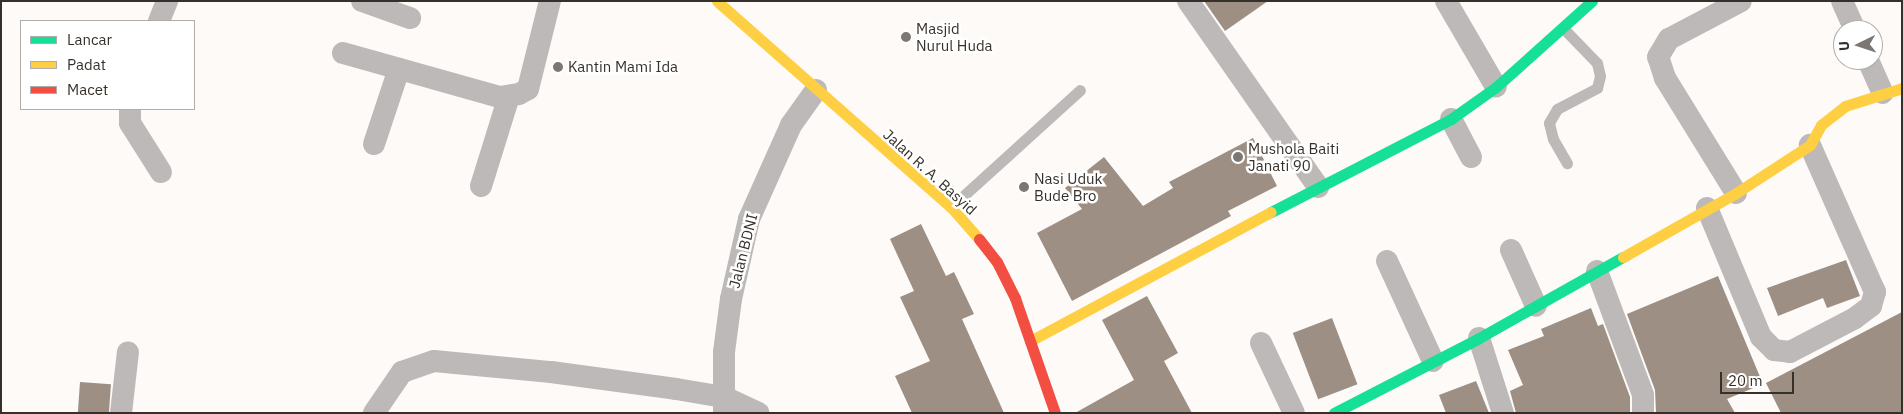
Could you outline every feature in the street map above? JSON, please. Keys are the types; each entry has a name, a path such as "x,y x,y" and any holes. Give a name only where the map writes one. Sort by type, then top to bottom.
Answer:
{"street":[{"path":"159,20 167,1"},
{"path":"362,1 410,18"},
{"path":"343,53 500,97 509,96 528,89 550,1"},
{"name":"Jalan R. A. Basyid","path":"717,1 950,207 997,262 1015,298 1055,413"},
{"path":"1188,1 1318,187"},
{"path":"1446,1 1496,87"},
{"path":"1030,341 1318,187 1451,120 1496,87 1564,29 1592,1"},
{"path":"1736,193 1665,78 1658,57 1669,39 1741,1"},
{"path":"1842,1 1851,20"},
{"path":"374,144 399,69"},
{"path":"1334,413 1479,338 1736,193 1810,145 1821,125 1845,106 1892,90 1876,70"},
{"name":"Jalan BDNI","path":"724,405 724,352 730,308 749,219 791,125 816,90"},
{"path":"481,186 509,96"},
{"path":"130,110 130,123 161,172"},
{"path":"1451,120 1472,157"},
{"path":"1707,208 1761,337 1774,350 1790,352 1855,318 1871,306 1875,292 1810,145"},
{"path":"1511,250 1536,306"},
{"path":"1387,261 1433,361"},
{"path":"1597,271 1643,395 1643,413"},
{"path":"1479,338 1503,413"},
{"path":"1261,343 1294,413"},
{"path":"121,413 128,352"},
{"path":"374,413 402,372 434,361 552,372 758,413"}],"lane":[{"path":"1564,29 1597,63 1600,76 1597,88 1558,109 1549,123 1553,139 1567,163"},
{"path":"950,207 1080,90"}],"building":[{"path":"1204,1 1268,1 1225,31"},
{"path":"1253,138 1277,186 1228,211 1231,216 1072,301 1037,233 1082,209 1065,188 1104,157 1143,206 1173,188 1169,182"},
{"path":"921,224 946,276 954,272 974,314 962,319 1004,413 912,413 895,376 930,361 900,297 914,291 890,239"},
{"path":"1846,260 1860,296 1827,308 1823,298 1778,316 1767,288"},
{"path":"1718,276 1763,384 1727,399 1735,413 1656,413 1655,390 1627,314"},
{"path":"1147,296 1178,353 1164,361 1192,413 1075,413 1134,380 1102,320"},
{"path":"1591,308 1598,326 1603,324 1630,397 1630,413 1516,413 1510,391 1523,385 1508,350 1544,336 1541,329"},
{"path":"1902,312 1902,413 1781,413 1766,383"},
{"path":"1332,318 1357,384 1318,399 1293,333"},
{"path":"1476,381 1489,413 1446,413 1439,395"},
{"path":"80,382 111,384 109,413 78,413"}],"traffic: fast":[{"path":"1271,212 1451,119 1496,87 1592,1"},
{"path":"1334,413 1479,338 1623,257"}],"traffic: slow":[{"path":"717,1 951,207 979,239"},
{"path":"1623,257 1736,193 1810,145 1821,125 1845,106 1902,88"},
{"path":"1030,341 1271,212"}],"traffic: jam":[{"path":"979,239 997,262 1015,298 1055,413"}],"place":[{"name":"Masjid Nurul Huda","path":"906,37"},
{"name":"Kantin Mami Ida","path":"558,67"},
{"name":"Mushola Baiti Janati 90","path":"1238,157"},
{"name":"Nasi Uduk Bude Bro","path":"1024,187"}]}
